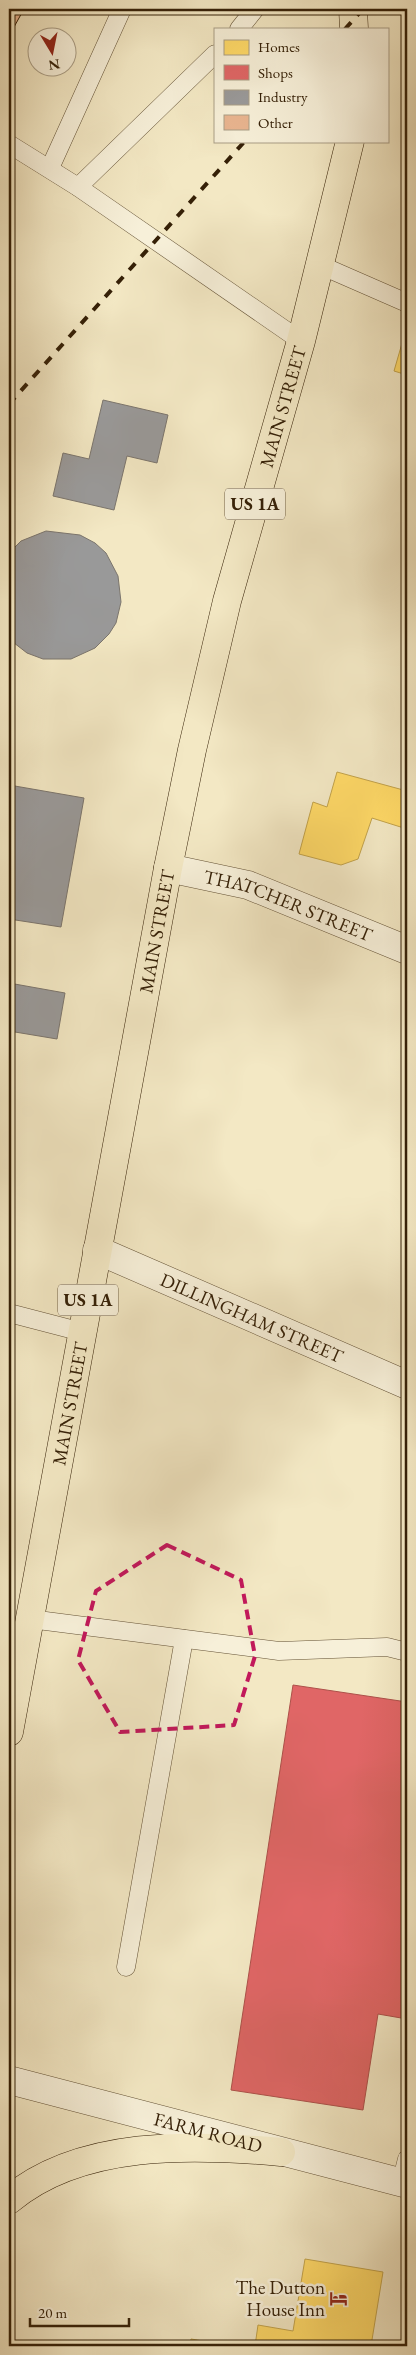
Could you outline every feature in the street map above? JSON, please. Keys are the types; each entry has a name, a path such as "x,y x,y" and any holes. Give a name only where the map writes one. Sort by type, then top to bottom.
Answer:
{"main road":[{"path":"353,9 354,28"},
{"name":"MAIN STREET","path":"9,1732 168,868 192,750 225,611 301,341 350,142"},
{"path":"9,2200 35,2181 53,2171 114,2153 206,2149 281,2152"}],"street":[{"name":"THATCHER STREET","path":"168,868 248,885 407,950"},
{"name":"DILLINGHAM STREET","path":"97,1250 407,1385"},
{"name":"FARM ROAD","path":"9,2080 281,2152 405,2175"}],"lane":[{"path":"50,168 122,9"},
{"path":"240,28 255,9"},
{"path":"78,186 214,55"},
{"path":"9,144 78,186 301,341"},
{"path":"320,265 407,304"},
{"path":"9,1313 82,1332"},
{"path":"30,1619 279,1651 387,1647 407,1652"},
{"path":"126,1967 184,1638"}],"path":[{"path":"9,2123 11,2112"}],"highlighted area":[{"path":"167,1545 241,1580 255,1656 234,1725 120,1732 78,1660 96,1591"}],"building: Homes":[{"path":"407,326 407,375 394,371"},
{"path":"337,772 407,791 407,829 372,818 358,859 341,865 299,854 313,802 327,807"},
{"name":"The Dutton House Inn","path":"305,2259 383,2272 371,2346 343,2344 343,2346 255,2346 258,2325 293,2331"},
{"name":"The Dutton House Inn","path":"191,2339 234,2346 190,2346"}],"building: Shops":[{"path":"293,1685 407,1702 407,2019 378,2014 363,2110 231,2090"}],"building: Industry":[{"path":"103,400 168,415 157,463 127,456 114,510 53,496 63,453 89,459"},
{"path":"46,531 80,535 95,543 106,553 118,576 121,602 116,623 109,634 95,648 71,659 43,659 27,653 9,639 9,553 21,541"},
{"path":"9,785 84,798 61,927 9,919"},
{"path":"9,983 65,993 57,1039 9,1031"}],"building: Other":[{"path":"9,9 24,9 9,36"}],"railway":[{"path":"346,28 363,9"},
{"path":"9,404 244,142"}],"place":[{"name":"The Dutton House Inn","path":"339,2298"}]}
